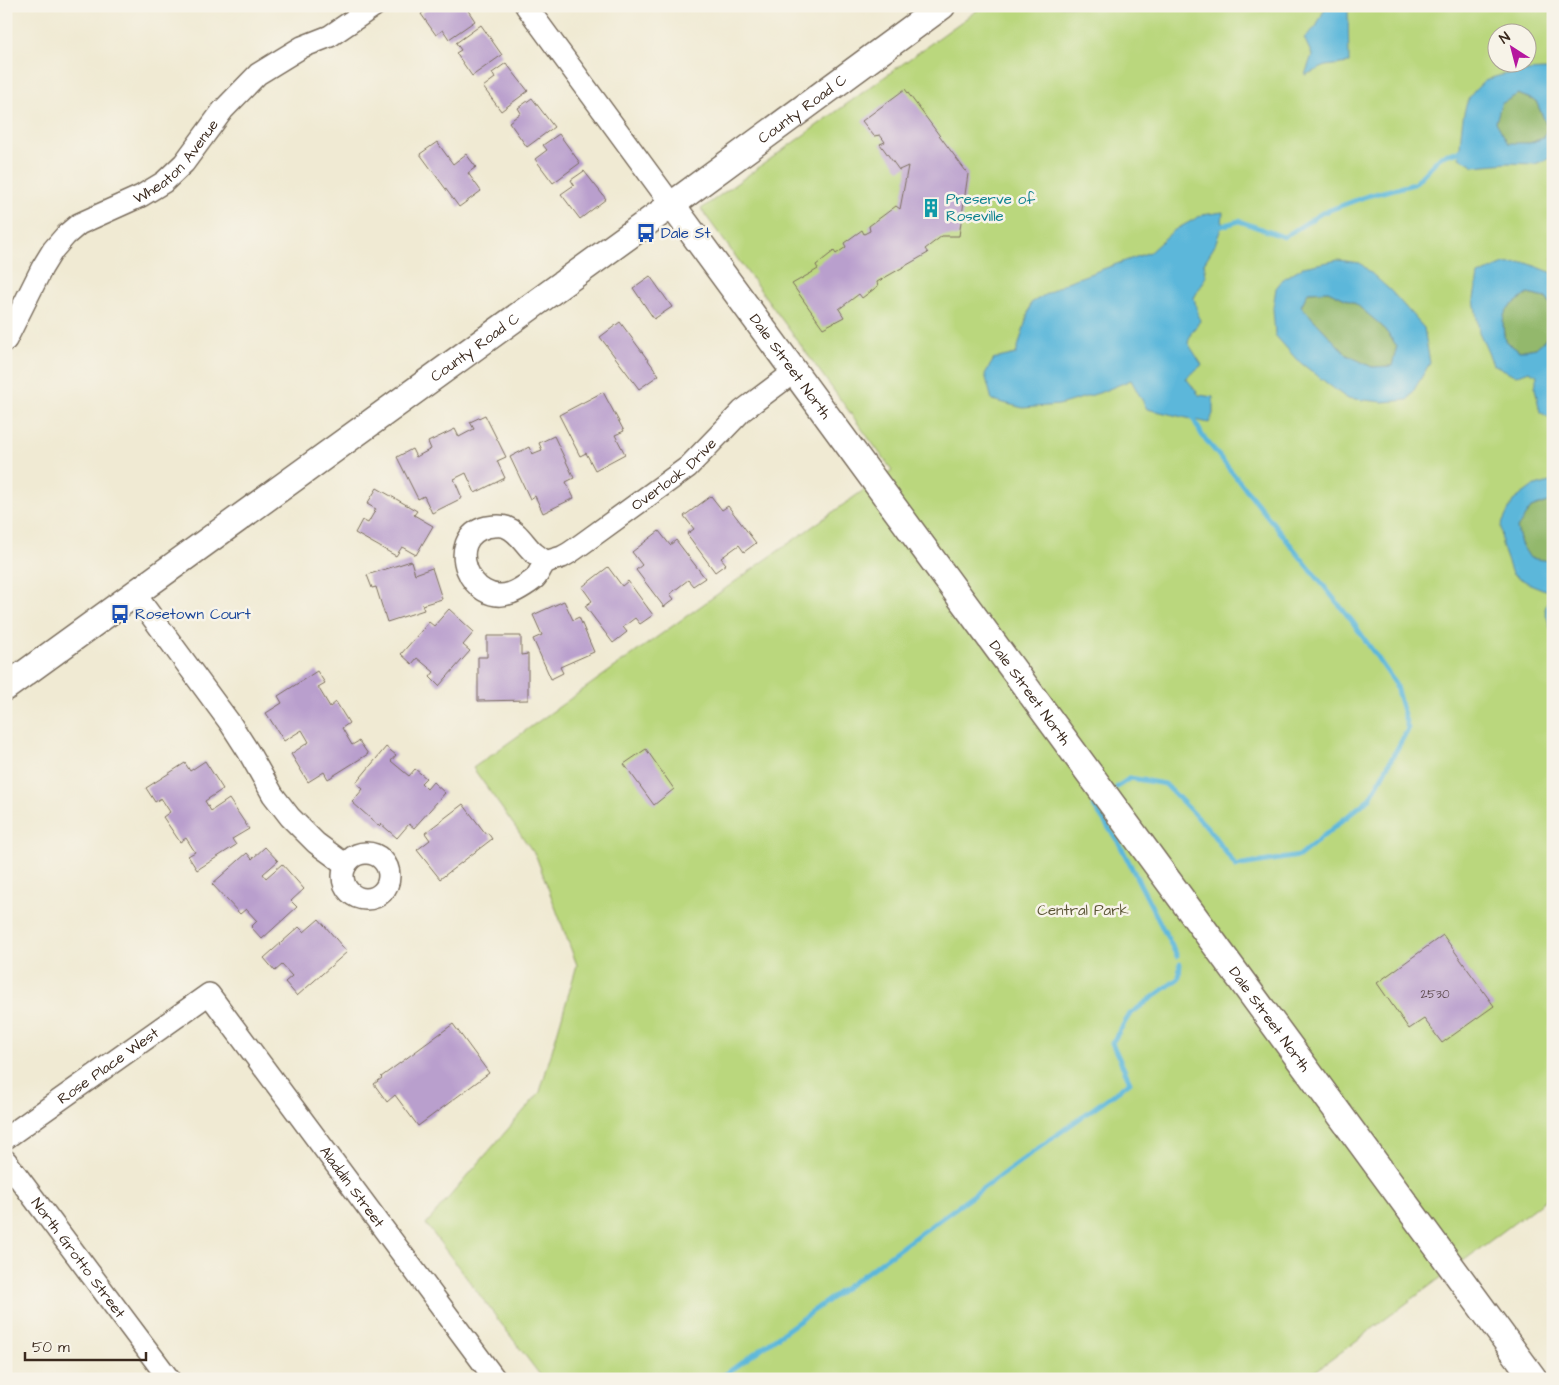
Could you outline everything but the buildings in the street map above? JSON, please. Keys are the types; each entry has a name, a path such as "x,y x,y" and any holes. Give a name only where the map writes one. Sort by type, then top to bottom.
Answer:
{"main road":[{"name":"County Road C","path":"6,687 672,205 942,6"},
{"name":"Dale Street North","path":"672,205 1534,1379"}],"street":[{"name":"Wheaton Avenue","path":"6,340 42,268 53,250 66,235 80,224 141,196 164,182 184,163 223,110 258,74 302,47 330,36 374,6"},
{"name":"Dale Street North","path":"526,6 672,205"},
{"name":"Overlook Drive","path":"546,562 562,557 575,549 676,477 742,411 794,372"},
{"path":"135,594 230,724 273,795 290,817 316,843 346,865"},
{"name":"Rose Place West","path":"6,1138 209,994"},
{"name":"Aladdin Street","path":"209,994 495,1379"},
{"name":"North Grotto Street","path":"6,1161 169,1379"}],"green space":[{"name":"Central Park","path":"983,6 1553,6 1553,1194 1305,1379 543,1379 426,1224 540,1092 577,965 536,856 473,768 892,470 701,209"},
{"path":"1518,94 1536,101 1548,128 1543,138 1530,143 1508,144 1496,122 1500,104"},
{"path":"1328,291 1356,304 1382,326 1397,346 1392,366 1372,367 1347,355 1301,306 1308,292"},
{"path":"1528,294 1546,298 1553,308 1553,332 1536,348 1519,351 1505,341 1503,323 1509,308"},
{"path":"1553,500 1553,560 1530,559 1521,544 1517,528 1531,508"}],"water":[{"path":"1326,6 1348,6 1349,63 1326,66 1305,75 1312,55 1304,38 1316,27"},
{"path":"1553,64 1553,157 1535,164 1508,163 1474,166 1459,157 1464,114 1469,98 1479,86 1487,80 1500,75 1548,70","holes":["1518,94 1536,101 1548,128 1543,138 1530,143 1508,143 1496,122 1501,104"]},
{"path":"1223,212 1222,226 1214,247 1204,263 1206,276 1194,298 1200,321 1191,333 1188,343 1202,365 1186,378 1199,395 1213,397 1213,414 1209,423 1147,409 1131,380 1099,393 1059,405 1023,408 992,400 985,374 994,359 1016,354 1031,303 1067,282 1150,252 1173,231 1202,215"},
{"path":"1338,260 1360,263 1391,291 1424,328 1430,363 1408,400 1383,402 1346,398 1297,360 1275,335 1273,308 1276,288 1284,278 1303,267","holes":["1328,291 1356,304 1382,326 1397,346 1392,366 1372,367 1347,355 1301,306 1308,292"]},
{"path":"1527,263 1553,273 1553,308 1546,298 1528,294 1520,299 1509,308 1504,317 1505,341 1519,351 1536,348 1553,332 1553,420 1540,412 1535,388 1537,375 1529,371 1516,376 1493,364 1479,332 1474,299 1478,275 1504,264"},
{"path":"1553,481 1553,500 1531,508 1517,528 1521,544 1530,558 1553,560 1553,637 1545,610 1550,592 1512,574 1502,545 1501,526 1513,501 1532,487"}],"waterway":[{"path":"1222,226 1239,221 1284,237 1322,213 1367,196 1414,184 1441,156 1460,151"},
{"path":"1117,787 1130,778 1165,784 1208,828 1236,866 1299,856 1370,798 1408,729 1395,683 1352,621 1202,435 1191,414"},
{"path":"1093,805 1119,843 1177,956"},
{"path":"719,1379 1130,1082 1112,1043 1130,1014 1179,978 1180,964"}],"place":[{"name":"Preserve of Roseville","path":"931,208"},
{"name":"Dale St","path":"646,233"},
{"name":"Rosetown Court","path":"120,614"}]}
